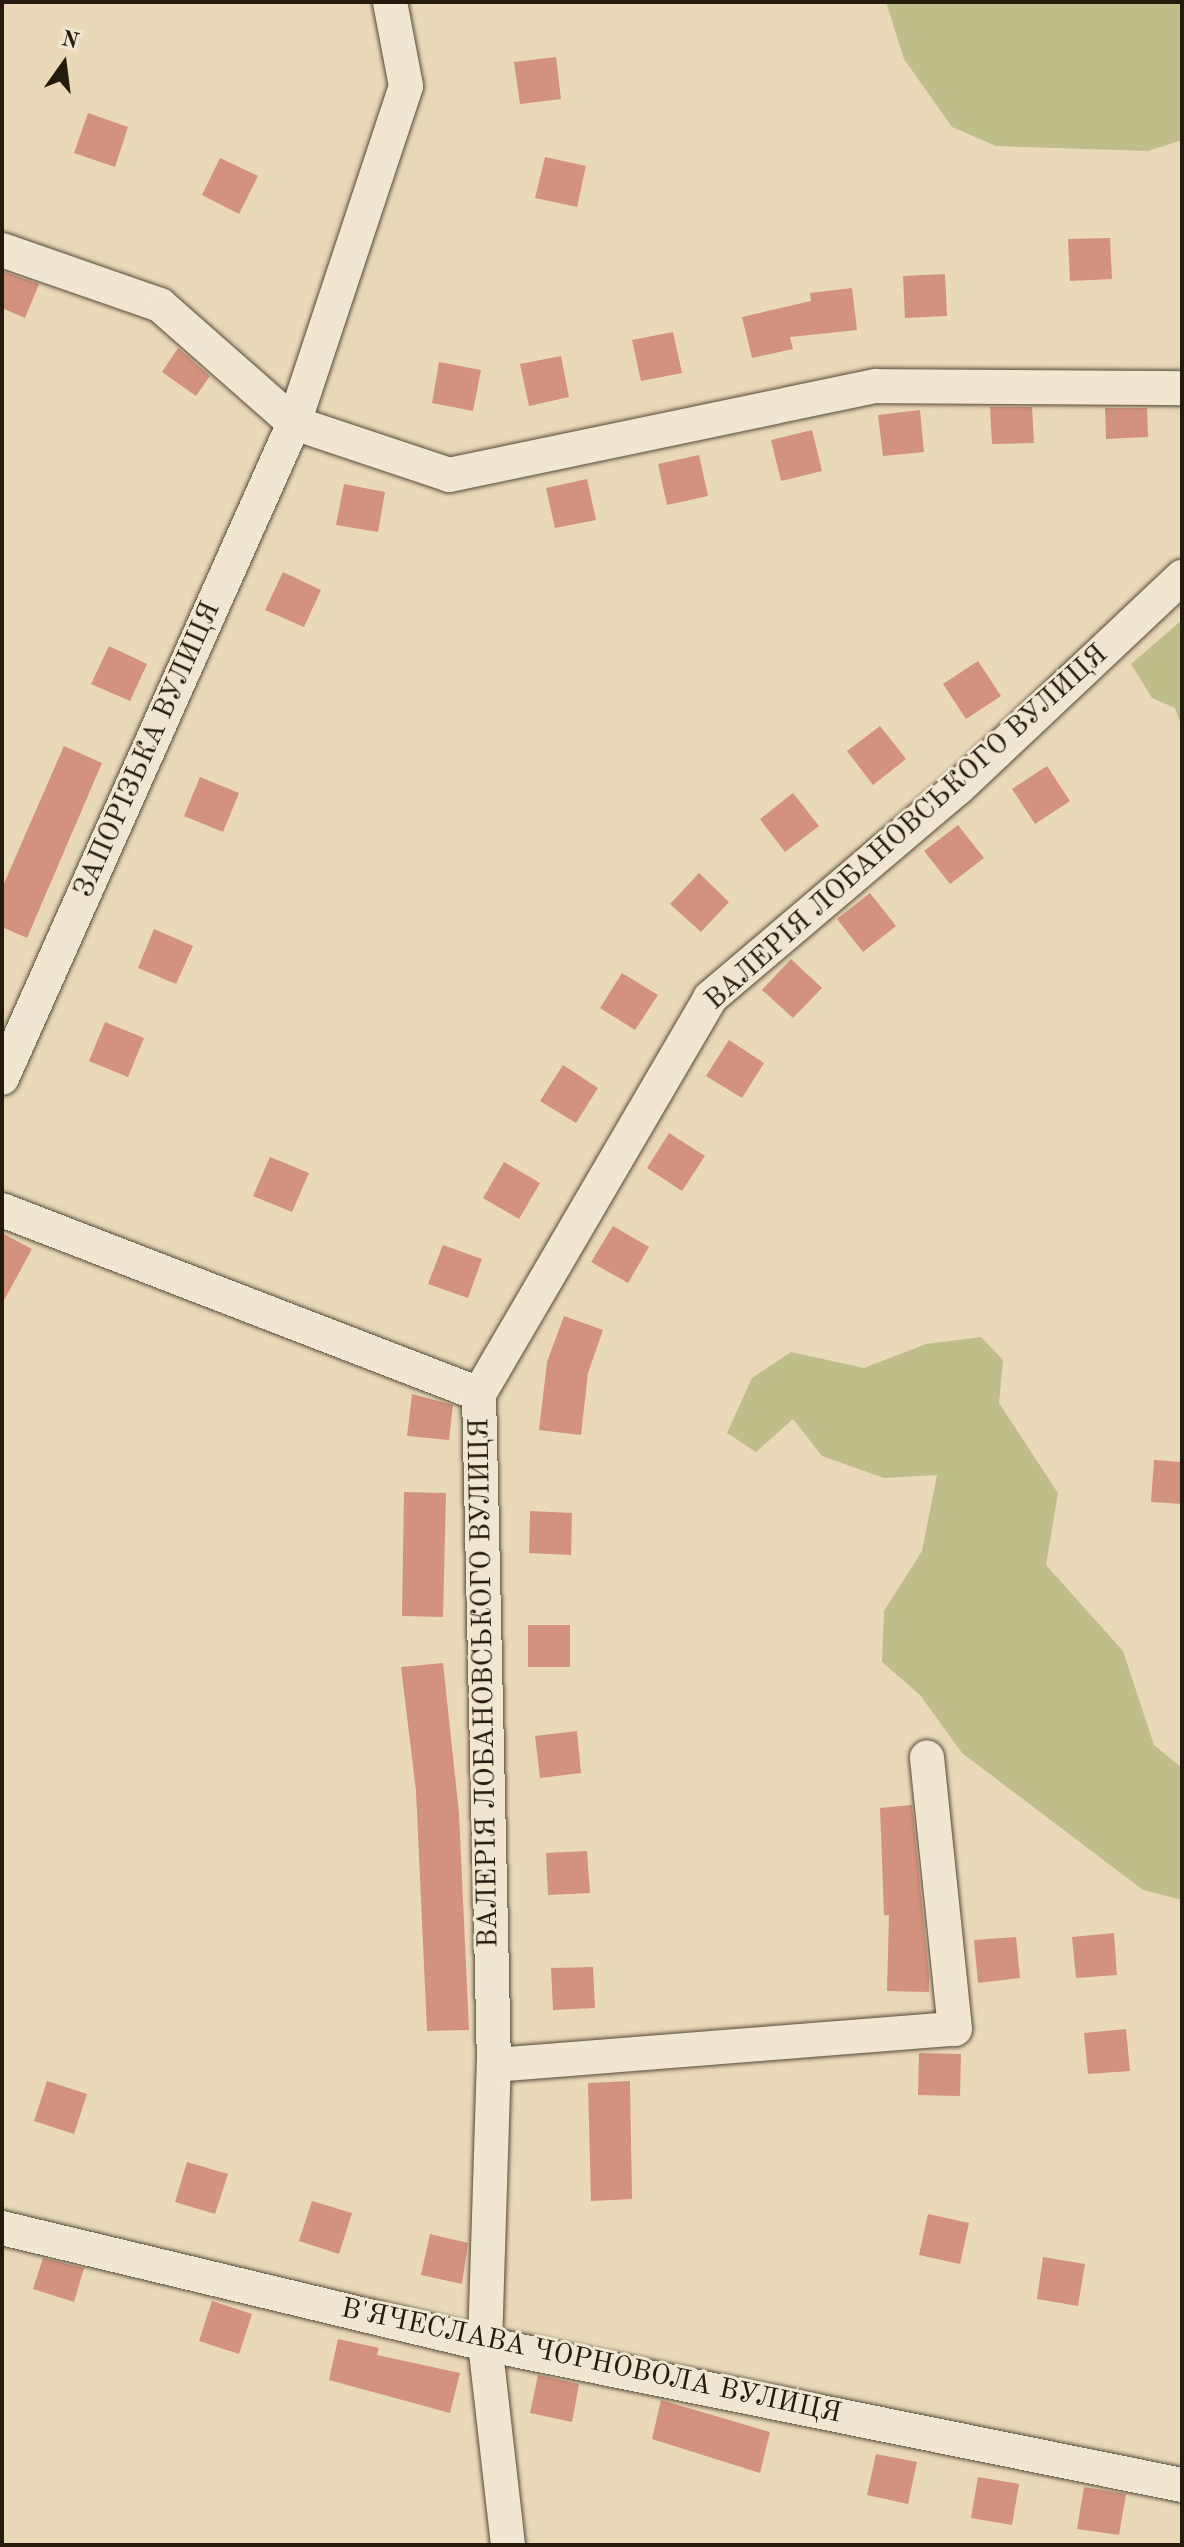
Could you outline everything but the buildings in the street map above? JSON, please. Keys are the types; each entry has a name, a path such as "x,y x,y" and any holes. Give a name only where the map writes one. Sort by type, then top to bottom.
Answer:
{"street":[{"name":"ЗАПОРІЗЬКА ВУЛИЦЯ","path":"2,1078 294,423 406,86 390,2"},
{"path":"2,250 160,305 294,423 449,475 876,386 1182,388"},
{"name":"ВАЛЕРІЯ ЛОБАНОВСЬКОГО ВУЛИЦЯ","path":"508,2545 485,2344 494,2065 479,1394 710,998 958,788 1182,577"},
{"path":"2,1210 479,1394"},
{"path":"494,2065 955,2029 927,1757"},
{"name":"В'ЯЧЕСЛАВА ЧОРНОВОЛА ВУЛИЦЯ","path":"2,2228 485,2344 1182,2485"}],"shaded area":[{"path":"886,2 1182,2 1182,140 1148,151 996,146 952,127 904,59"},
{"path":"1182,620 1182,728 1175,708 1152,698 1131,664"},
{"path":"981,1337 1003,1360 999,1403 1058,1493 1046,1565 1123,1651 1154,1745 1182,1768 1182,1900 1143,1890 962,1753 920,1695 882,1662 884,1611 922,1551 937,1475 884,1478 822,1456 793,1419 756,1452 727,1433 752,1378 791,1352 864,1368 926,1344"}]}
